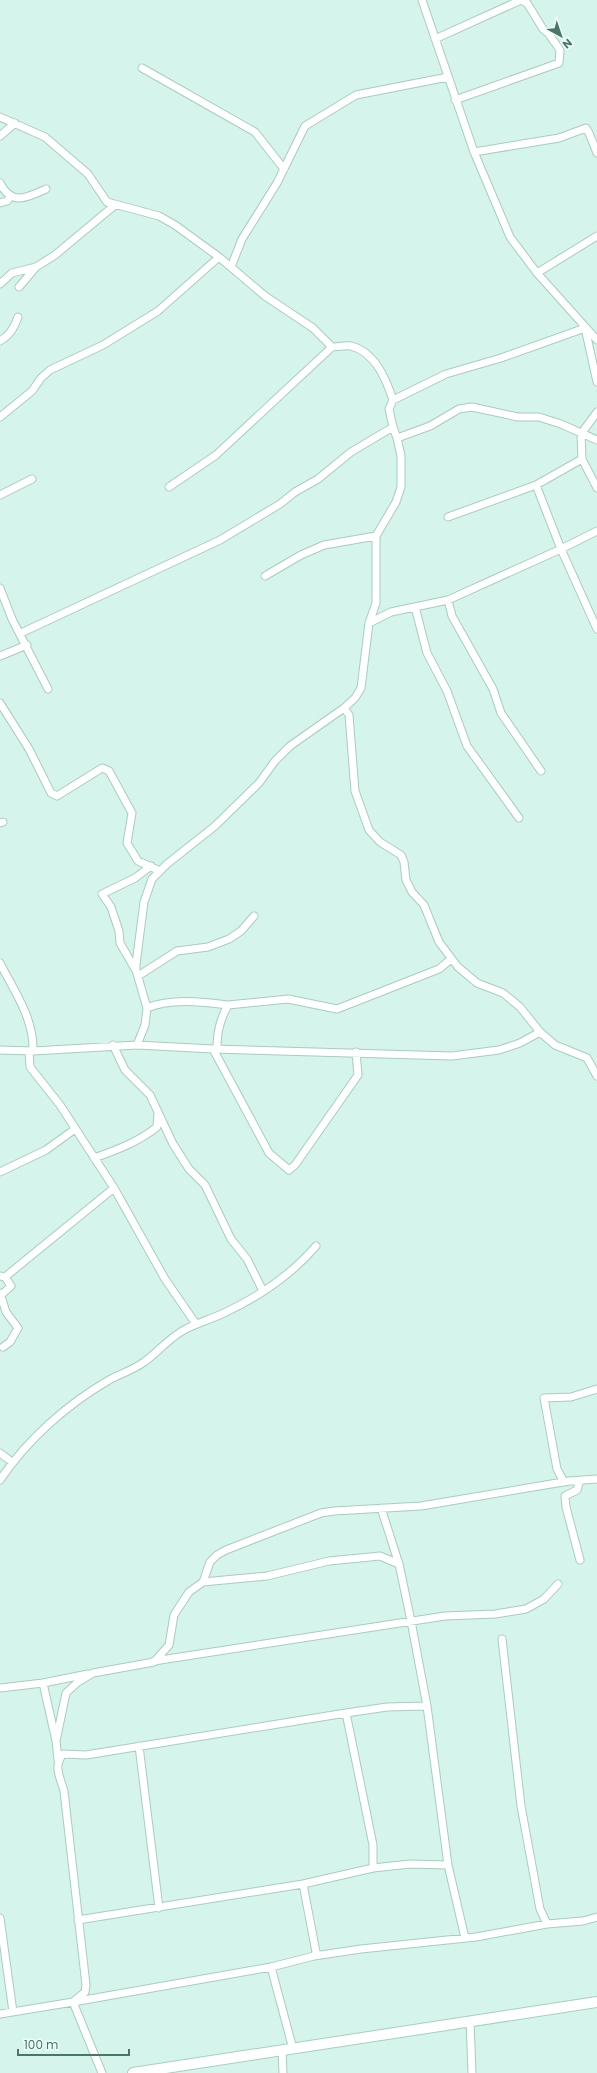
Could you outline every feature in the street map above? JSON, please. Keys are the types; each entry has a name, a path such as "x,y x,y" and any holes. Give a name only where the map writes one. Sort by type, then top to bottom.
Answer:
{"street":[{"path":"422,0 434,39 474,152 510,237 537,273 597,340"},
{"path":"434,39 521,0 527,3 543,29 548,33 560,50 559,63 455,100"},
{"path":"142,68 255,132 284,169"},
{"path":"230,267 242,239 277,183 305,126 356,95 448,77"},
{"path":"0,117 45,137 88,174 107,202 159,216 175,225 219,257 265,296 313,328 332,347"},
{"path":"0,136 15,124"},
{"path":"474,152 559,138 586,128 590,133 597,153"},
{"path":"0,183 3,189 11,196 19,199 29,197 46,189"},
{"path":"0,203 7,201 11,196"},
{"path":"0,284 12,273 36,267 55,256 115,205"},
{"path":"537,273 597,236"},
{"path":"0,417 32,391 41,378 50,370 103,345 158,311 219,257"},
{"path":"19,287 36,267"},
{"path":"0,341 7,337 14,328 18,317"},
{"path":"585,328 597,382"},
{"path":"137,973 146,894 152,879 231,810 259,783 275,761 290,746 344,708 355,698 361,688 369,623 376,603 376,536 396,502 401,487 401,456 388,409 393,400 446,374 501,358 585,328"},
{"path":"170,487 216,455 332,347 350,346 366,354 386,380 393,400"},
{"path":"397,438 430,426 460,409 472,407 518,416 539,417 561,424 597,440"},
{"path":"597,412 581,434 582,459 597,488"},
{"path":"21,633 220,540 280,504 295,492 318,479 351,452 393,427"},
{"path":"448,517 536,485 582,459"},
{"path":"0,495 32,479"},
{"path":"536,485 561,550 597,629"},
{"path":"369,623 391,612 448,600 561,550 597,531"},
{"path":"265,576 301,555 324,545 376,536"},
{"path":"0,588 12,619 21,633 48,689"},
{"path":"448,600 452,616 493,689 501,713 541,771"},
{"path":"415,607 427,653 447,691 467,746 519,818"},
{"path":"0,656 27,645"},
{"path":"0,703 29,749 51,793 56,796 102,768 109,771 132,813 127,843 138,861 137,877"},
{"path":"344,708 349,715 354,791 369,830 380,842 401,855 404,862 406,880 412,892 424,905 439,942 451,959 477,983 503,993 520,1007 540,1032 555,1045 587,1058 597,1076"},
{"path":"138,861 160,871"},
{"path":"137,1045 145,1025 147,1008 137,973 120,943 119,931 111,908 102,894 137,877 151,866"},
{"path":"137,973 177,951 208,947 229,939 241,931 254,916"},
{"path":"147,1008 156,1005 199,1002 228,1005 288,999 337,1009 439,969 451,959"},
{"path":"0,963 27,1015 34,1037 31,1050 30,1068 60,1104 114,1188 165,1279 196,1324"},
{"path":"228,1005 220,1022 215,1049 269,1153 289,1170 295,1165 358,1075 356,1052"},
{"path":"0,1050 137,1045 215,1049 452,1056 499,1050 520,1043 540,1032"},
{"path":"113,1045 125,1070 150,1095 173,1144 189,1169 205,1185 231,1239 247,1259 264,1291"},
{"path":"94,1158 120,1149 148,1134 157,1127 158,1113"},
{"path":"0,1172 46,1150 75,1129"},
{"path":"3,1347 10,1342 18,1328 6,1312 0,1294 10,1286 3,1276 114,1188"},
{"path":"0,1480 12,1462 29,1443 62,1412 108,1380 143,1363 182,1331 225,1313 264,1291 302,1262 316,1246"},
{"path":"564,1482 557,1469 544,1398 571,1397 597,1389"},
{"path":"0,1453 12,1462"},
{"path":"204,1582 210,1562 226,1550 321,1513 334,1510 421,1506 564,1482 597,1479"},
{"path":"580,1480 577,1490 565,1496 566,1507 580,1560"},
{"path":"381,1508 399,1564 411,1621 426,1706 448,1866 465,1938"},
{"path":"154,1662 169,1646 174,1615 189,1592 204,1582 267,1576 329,1561 380,1556 399,1564"},
{"path":"0,1688 43,1683 93,1672 411,1621 445,1616 495,1614 526,1609 544,1599 558,1584"},
{"path":"502,1639 521,1806 540,1909 547,1924"},
{"path":"56,1741 66,1693 78,1682 93,1672"},
{"path":"43,1683 56,1741 58,1760 57,1768 64,1791 86,1985 85,1992 73,2002"},
{"path":"58,1760 63,1754 86,1755 386,1707 426,1706"},
{"path":"346,1713 373,1845 373,1868"},
{"path":"139,1746 159,1908"},
{"path":"78,1920 303,1884 373,1868 410,1864 448,1866"},
{"path":"303,1884 316,1952 314,1956"},
{"path":"0,2014 271,1966 314,1956 361,1949 465,1938 547,1924 583,1921 597,1917"},
{"path":"0,1918 13,2012"},
{"path":"271,1966 293,2049"},
{"path":"73,2002 102,2073"},
{"path":"133,2073 597,2002"},
{"path":"470,2021 472,2073"},
{"path":"282,2050 282,2073"}],"shaded area":[{"path":"0,0 597,0 597,2073 0,2073"}]}
